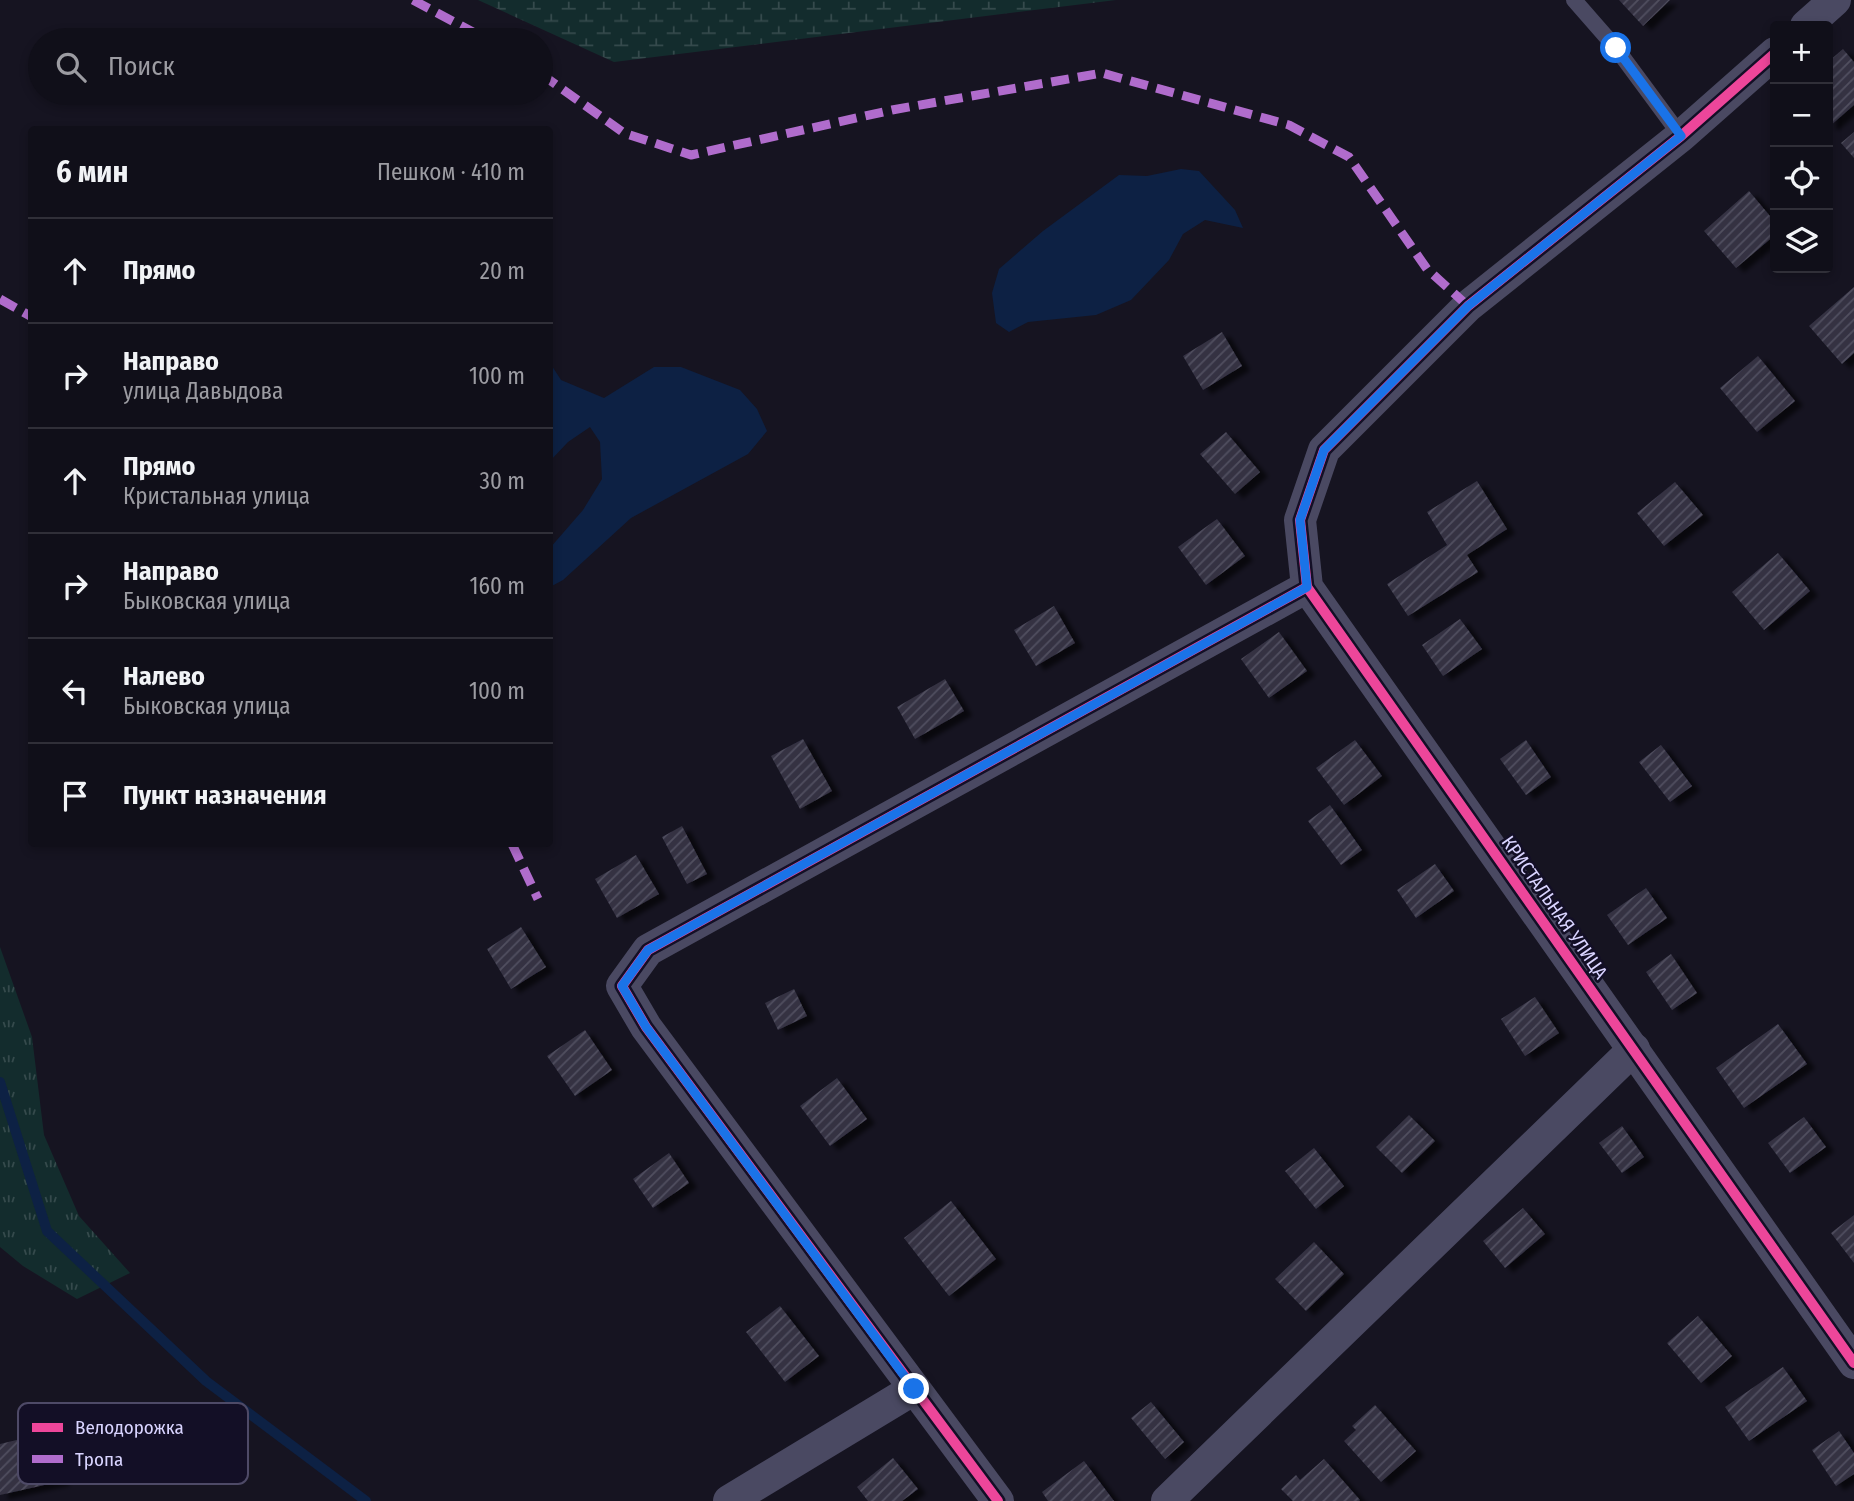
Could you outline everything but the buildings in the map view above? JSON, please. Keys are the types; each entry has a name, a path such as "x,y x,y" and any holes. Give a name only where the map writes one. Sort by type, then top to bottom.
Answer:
{"street":[{"path":"1812,21 1835,0"},
{"path":"1681,136 1770,57"},
{"name":"КРИСТАЛЬНАЯ УЛИЦА","path":"1681,136 1468,306 1324,450 1300,520 1307,587 1854,1363"},
{"path":"998,1501 646,1027 622,986 648,950 1307,587"},
{"path":"1167,1501 1634,1049"},
{"path":"729,1501 914,1389"}],"lane":[{"path":"1574,0 1616,48 1681,136"}],"green space":[{"path":"478,0 1116,0 614,62 553,34 553,28 539,28"},
{"path":"0,947 32,1037 44,1135 79,1216 130,1273 77,1299 23,1266 0,1247"}],"water":[{"path":"1181,169 1199,171 1235,210 1243,228 1205,220 1183,234 1169,260 1131,300 1096,315 1028,322 1009,332 996,323 992,293 999,269 1043,231 1119,175 1147,176"},
{"path":"654,367 681,367 740,390 757,409 767,431 748,454 631,518 563,580 553,585 553,545 583,510 602,479 600,442 590,427 568,442 553,458 553,368 561,380 604,398"}],"waterway":[{"path":"0,1082 47,1231 206,1381 235,1403"},
{"path":"248,1412 366,1501"}],"marked path":[{"path":"413,0 466,28"},
{"path":"553,83 624,133 691,155 892,110 1102,73 1289,125 1349,157 1427,269 1468,306"},
{"path":"0,299 28,315"},
{"path":"513,847 538,899"}],"cycle path":[{"path":"1770,57 1681,136 1468,306 1324,450 1300,520 1307,587 1854,1363"},
{"path":"998,1501 646,1027 622,986 648,950 1307,587"}],"route":[{"path":"914,1389 646,1027 622,986 648,950 1307,587 1300,520 1324,450 1468,306 1681,136 1616,48"}]}
